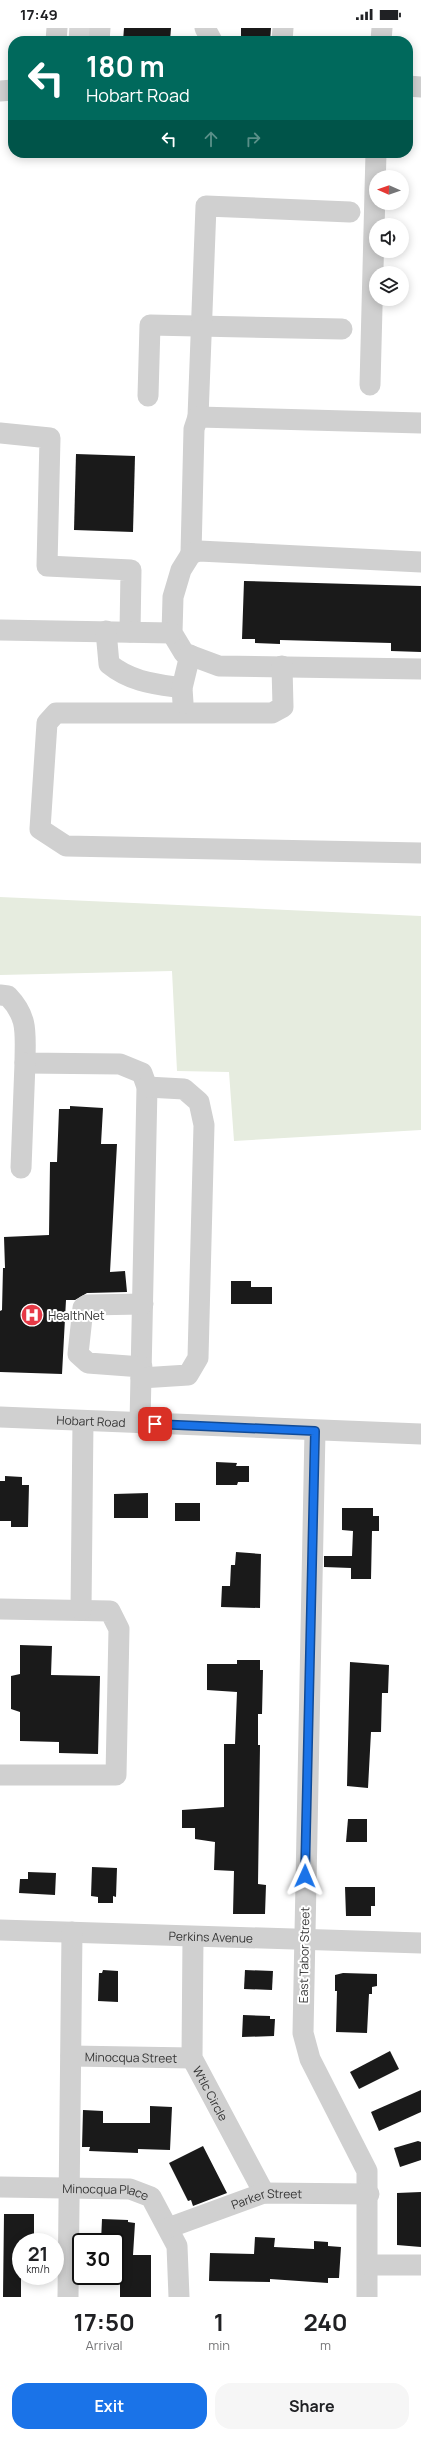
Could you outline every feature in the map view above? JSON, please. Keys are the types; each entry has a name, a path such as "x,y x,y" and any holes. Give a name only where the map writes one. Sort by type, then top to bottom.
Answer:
{"street":[{"path":"370,385 376,158"},
{"path":"350,212 206,206 198,417 194,429 191,554 182,570 173,597 172,633 184,653 219,666 421,669"},
{"path":"148,396 150,325 342,329"},
{"path":"198,417 421,424"},
{"path":"0,432 50,438 47,566 131,570 130,632"},
{"path":"191,554 200,552 421,562"},
{"path":"0,630 172,633"},
{"path":"106,631 109,664 121,674 136,680 182,688"},
{"path":"184,713 182,688 190,655"},
{"path":"282,666 283,707 272,713 56,714 47,723 40,829 66,846 421,853"},
{"path":"0,994 8,996 20,1008 25,1023 21,1168"},
{"path":"25,1063 120,1064 142,1073 147,1087 140,1423"},
{"path":"143,1304 87,1305 83,1308 78,1354 88,1363 141,1373 188,1375 198,1358 204,1125 199,1102 184,1089 147,1087"},
{"name":"Hobart Road","path":"0,1417 315,1431 421,1434"},
{"path":"82,1610 83,1421"},
{"name":"East Tabor Street","path":"315,1431 303,2033 307,2052 365,2165 369,2178 367,2297"},
{"path":"0,1609 110,1611 119,1629 116,1776 0,1775"},
{"name":"Perkins Avenue","path":"0,1930 421,1943"},
{"path":"68,2297 72,1932"},
{"name":"Wtlc Circle","path":"193,1937 192,2058 264,2193"},
{"name":"Minocqua Street","path":"71,2056 192,2058"},
{"name":"Minocqua Place","path":"0,2187 130,2189 142,2192 151,2197 157,2205 177,2246 179,2297"},
{"name":"Parker Street","path":"168,2228 264,2193 369,2194"},
{"path":"368,2265 421,2265"}],"shaded area":[{"path":"0,897 421,916 421,1130 234,1141 229,1072 177,1071 172,971 0,975"}],"building":[{"path":"124,28 171,28 170,36 123,36"},
{"path":"241,28 271,28 270,36 241,36"},
{"path":"76,454 135,456 133,532 74,530"},
{"path":"244,581 421,586 421,652 391,651 391,643 280,640 280,644 255,643 255,639 242,639"},
{"path":"70,1106 103,1108 101,1144 117,1144 110,1272 125,1271 127,1292 87,1293 75,1300 66,1300 62,1374 0,1372 0,1311 2,1310 3,1268 5,1268 4,1237 49,1235 50,1162 57,1162 59,1109 70,1109"},
{"path":"231,1281 251,1281 251,1287 272,1287 272,1304 231,1304"},
{"path":"216,1462 237,1463 236,1466 249,1466 249,1482 238,1482 237,1485 216,1485"},
{"path":"5,1476 22,1477 22,1485 29,1485 28,1527 11,1527 11,1521 0,1521 0,1481 5,1481"},
{"path":"148,1493 148,1518 114,1518 114,1494"},
{"path":"175,1503 200,1503 200,1521 175,1521"},
{"path":"342,1508 373,1508 373,1516 379,1516 379,1531 372,1531 371,1579 351,1579 351,1568 324,1567 324,1556 352,1556 353,1531 342,1530"},
{"path":"236,1552 261,1554 260,1608 221,1607 222,1586 230,1586 231,1565 235,1565"},
{"path":"20,1645 52,1646 51,1675 100,1676 98,1754 59,1753 59,1742 20,1741 20,1712 11,1709 11,1676 20,1674"},
{"path":"237,1660 260,1660 260,1670 263,1670 262,1714 258,1714 258,1745 260,1745 258,1884 266,1885 265,1914 233,1914 234,1871 214,1870 215,1842 195,1839 195,1828 182,1828 182,1810 224,1807 224,1744 235,1744 237,1692 207,1690 207,1664 237,1664"},
{"path":"350,1662 389,1665 388,1693 382,1693 381,1732 371,1732 368,1788 347,1786"},
{"path":"348,1819 367,1819 367,1842 346,1842"},
{"path":"92,1867 117,1868 116,1897 113,1896 113,1903 98,1903 98,1897 91,1896"},
{"path":"28,1872 56,1873 55,1895 19,1893 20,1879 28,1879"},
{"path":"345,1887 375,1887 375,1906 371,1906 371,1916 346,1916"},
{"path":"103,1970 118,1971 118,2002 98,2001 99,1973 102,1973"},
{"path":"245,1970 273,1971 272,1990 244,1989"},
{"path":"343,1973 377,1974 377,1986 372,1987 372,1994 369,1994 367,2033 336,2032 337,1991 335,1991 335,1975"},
{"path":"243,2015 270,2016 270,2019 275,2019 274,2036 242,2037"},
{"path":"390,2051 399,2069 359,2089 350,2072"},
{"path":"421,2090 421,2112 379,2131 371,2112"},
{"path":"150,2106 172,2107 170,2150 138,2149 138,2153 89,2151 90,2147 82,2147 83,2110 103,2111 103,2123 150,2123"},
{"path":"418,2141 421,2142 421,2160 400,2167 394,2148"},
{"path":"203,2146 227,2193 193,2206 191,2200 188,2201 169,2163"},
{"path":"421,2192 421,2247 397,2245 397,2193"},
{"path":"4,2214 34,2214 34,2233 12,2233 12,2285 21,2285 21,2297 3,2297"},
{"path":"102,2219 128,2220 128,2222 135,2223 133,2255 151,2255 151,2297 120,2297 120,2285 124,2285 124,2233 101,2233"},
{"path":"255,2237 275,2238 274,2247 314,2249 314,2241 328,2242 328,2246 341,2247 339,2278 328,2278 328,2283 270,2279 270,2282 209,2281 210,2253 254,2254"}],"tunnel":[{"path":"69,34 91,35"}],"place":[{"name":"HealthNet","path":"32,1315"}],"route":[{"path":"155,1424 315,1431 305,1876"}]}
